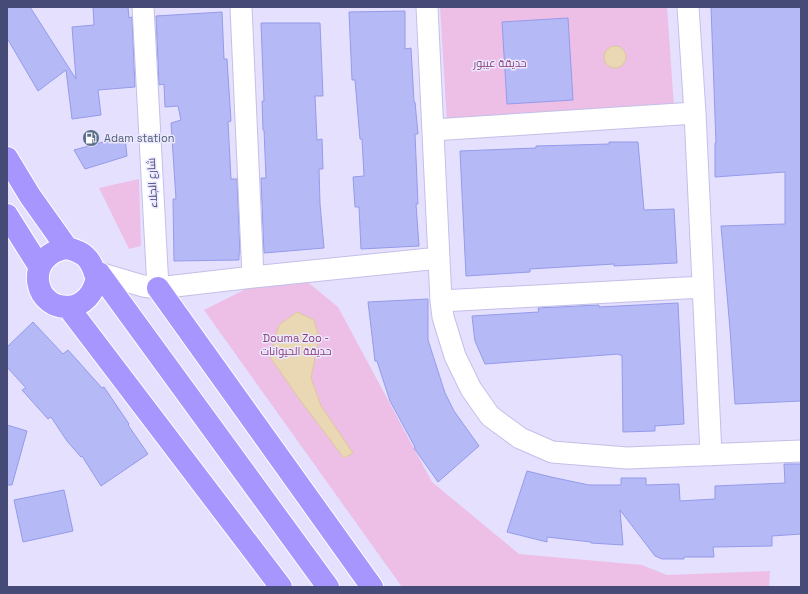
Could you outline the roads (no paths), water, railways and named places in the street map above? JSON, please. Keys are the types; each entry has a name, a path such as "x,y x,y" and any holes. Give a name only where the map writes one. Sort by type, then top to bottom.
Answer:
{"main road":[{"path":"7,158 30,196 66,248"},
{"path":"7,215 40,266"},
{"path":"99,273 91,293 85,300 77,305 68,307 58,306 50,302 43,294 39,286 37,276 44,259 58,250 66,248 77,250 86,256 92,264 95,274 99,273 328,587"},
{"path":"158,288 372,587"},
{"path":"68,307 281,587"}],"street":[{"name":"شارع الجلاء","path":"143,7 158,288"},
{"path":"241,7 253,277"},
{"path":"427,7 443,317 455,356 471,389 490,416 520,438 552,452 627,458 801,451"},
{"path":"688,7 695,114 711,455"},
{"path":"433,130 695,114"},
{"path":"99,273 142,286 158,288 439,258"},
{"path":"441,301 703,287"}],"place":[{"name":"Adam station","path":"91,138"}],"park label":[{"name":"حديقة عيبور","path":"500,63"},
{"name":"Douma Zoo - حديقة الحيوانات","path":"296,344"}]}
